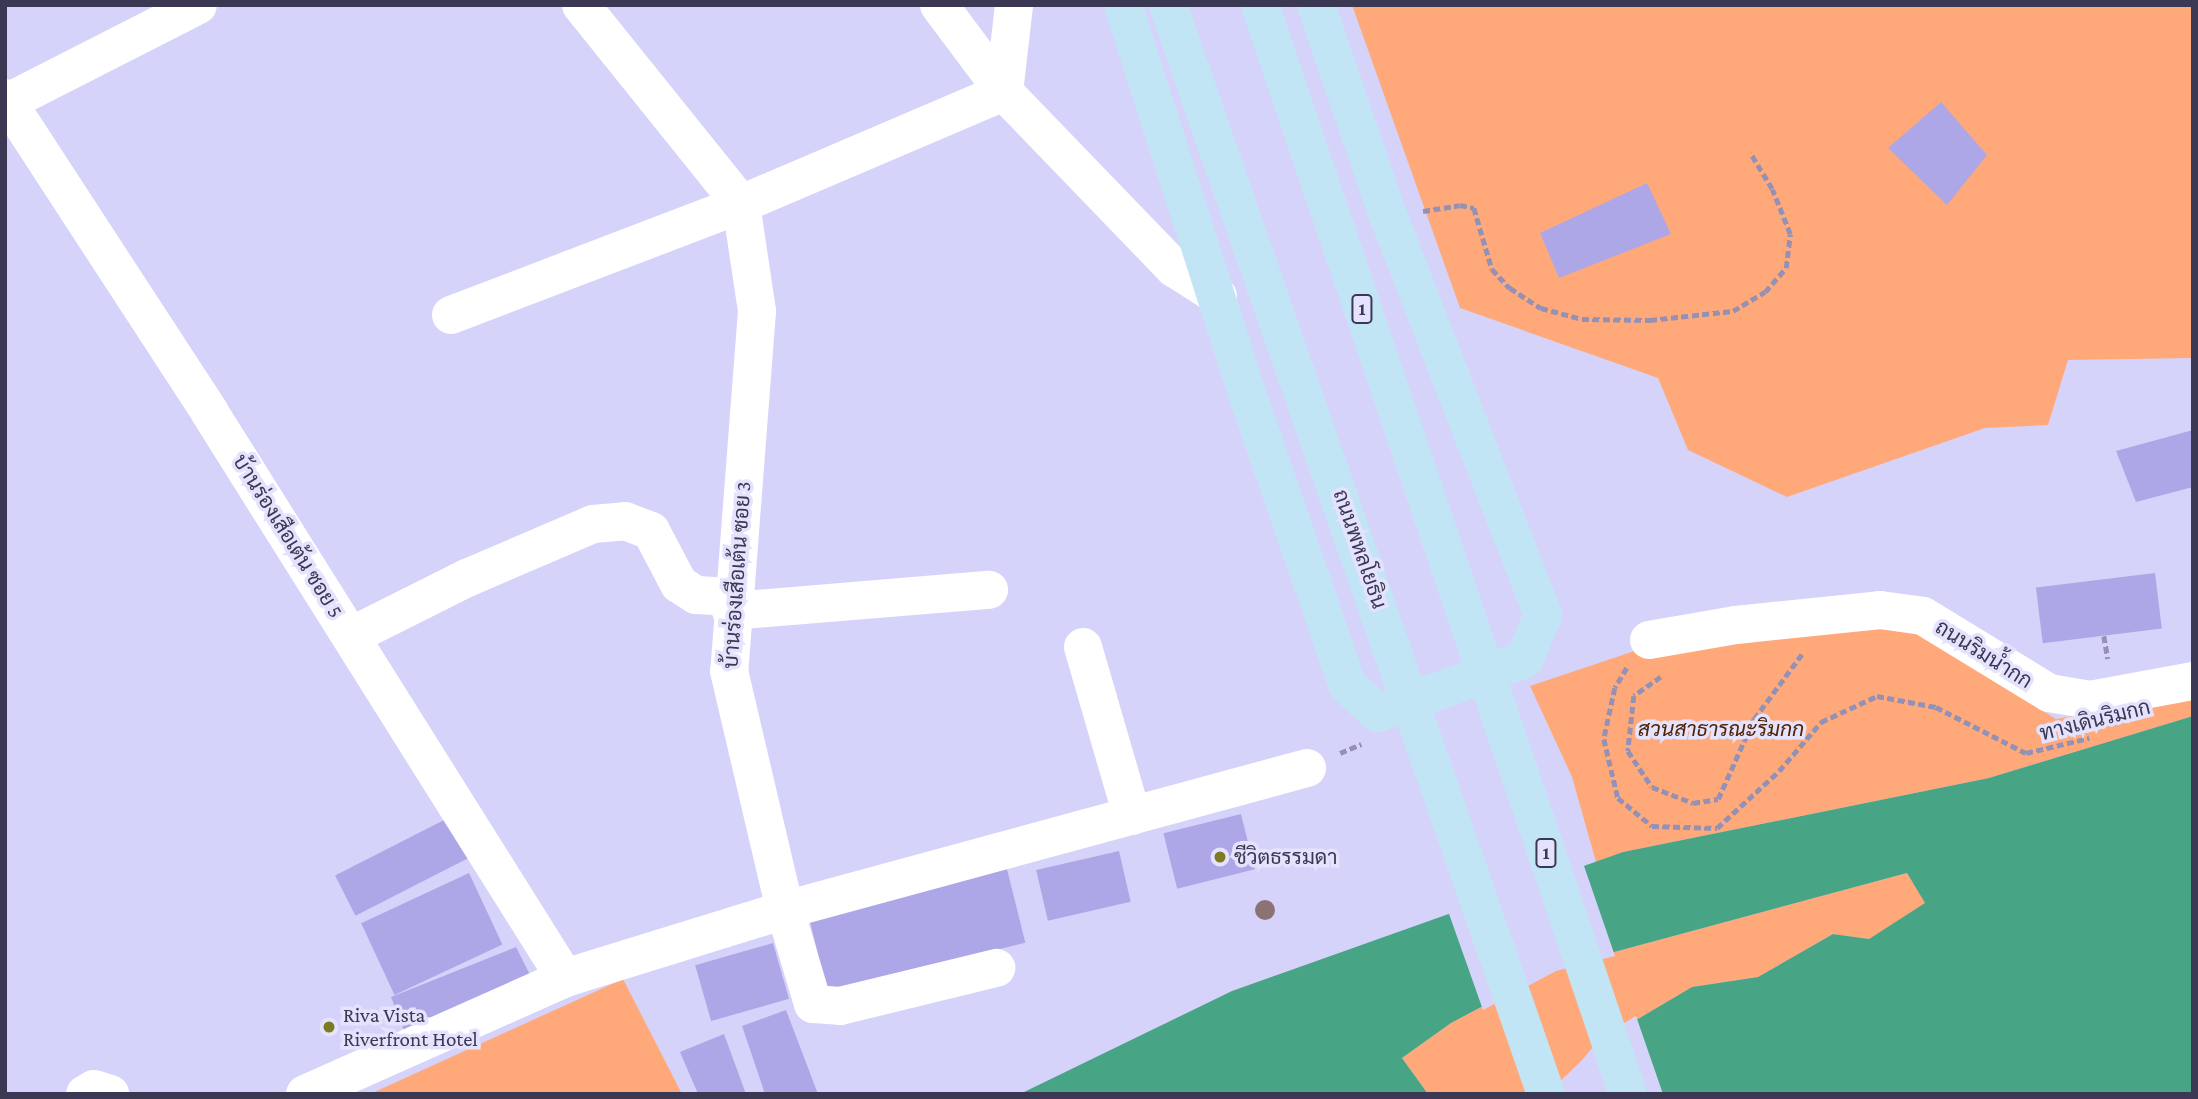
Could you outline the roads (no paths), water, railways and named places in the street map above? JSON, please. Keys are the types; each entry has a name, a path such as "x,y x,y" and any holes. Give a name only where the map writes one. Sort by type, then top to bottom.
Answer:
{"main road":[{"path":"1123,5 1348,686 1378,713 1524,660 1543,615 1388,216 1316,5"},
{"name":"ถนนพหลโยธิน","path":"1168,5 1372,583 1546,1094"},
{"name":"1","path":"1261,5 1628,1094"}],"street":[{"path":"7,100 198,5"},
{"path":"581,5 741,204"},
{"path":"939,5 1004,92 1174,268 1218,296"},
{"path":"1004,92 1014,5"},
{"path":"452,315 741,204 1004,92"},
{"name":"บ้านร่องเสือเต้น ซอย 5","path":"7,100 351,636 565,978"},
{"name":"บ้านร่องเสือเต้น ซอย 3","path":"741,204 757,311 732,604 729,671 785,910 813,1003 825,1008 996,968"},
{"path":"351,636 467,578 593,524 625,522 651,531 679,584 696,595 732,604 989,590"},
{"name":"ถนนริมน้ำกก","path":"1657,657 1736,625 1880,610 1923,616 2049,693 2090,700 2193,681"},
{"path":"1083,647 1132,816"},
{"path":"305,1094 565,978 785,910 1307,768"},
{"path":"85,1094 94,1090 110,1094"}],"place":[{"name":"ชีวิตธรรมดา","path":"1220,857"},
{"name":"Riva Vista Riverfront Hotel","path":"329,1027"}],"park label":[{"name":"สวนสาธารณะริมกก","path":"1721,729"}]}
